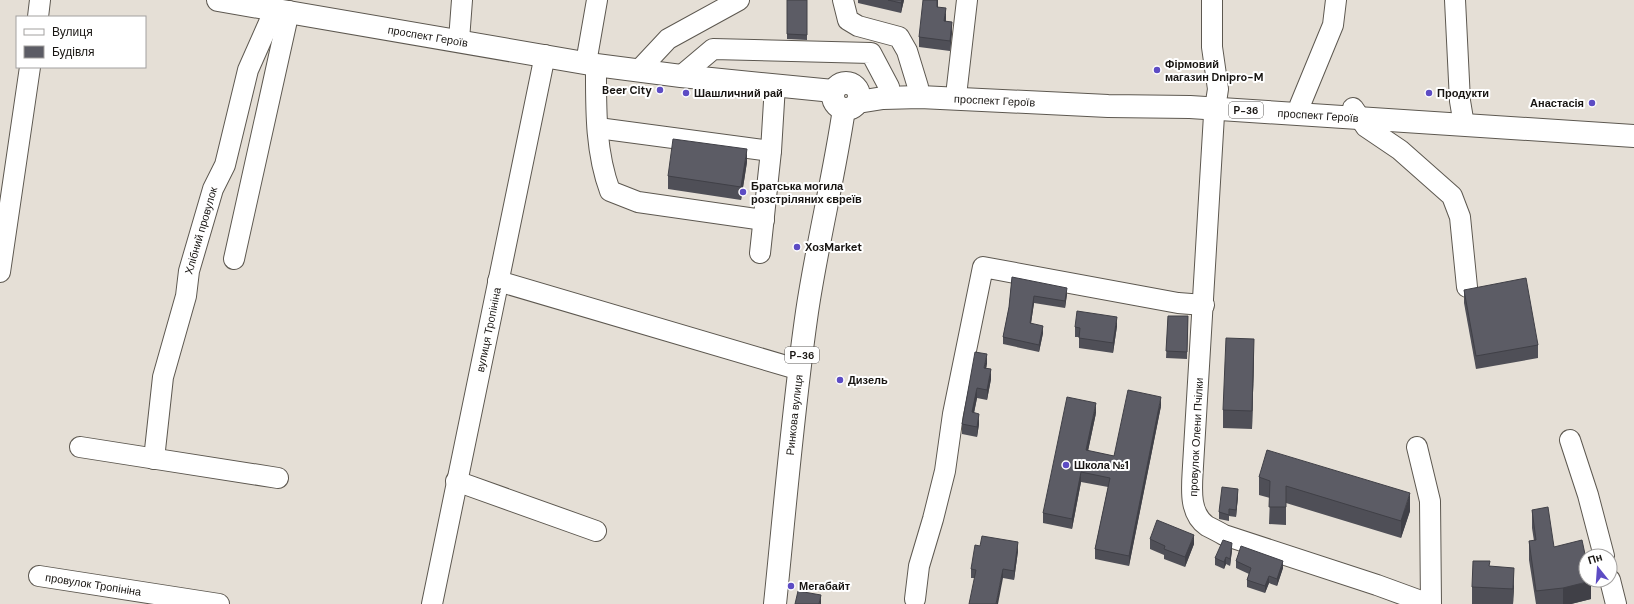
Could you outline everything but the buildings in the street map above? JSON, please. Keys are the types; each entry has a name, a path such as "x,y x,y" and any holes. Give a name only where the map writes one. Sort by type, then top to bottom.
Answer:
{"main road":[{"name":"проспект Героїв","path":"218,0 459,40 591,64 681,76 775,85 848,98 920,97 1100,106 1215,104 1300,105 1356,113"},
{"name":"проспект Героїв","path":"848,98 888,87 957,88 1463,119 1634,125"},
{"name":"Ринкова вулиця","path":"774,604 807,311 848,98"},
{"name":"проспект Героїв","path":"1463,119 1634,136"}],"street":[{"path":"38,16 40,0"},
{"path":"459,40 462,0"},
{"path":"597,0 591,64 602,170 610,191 638,202 764,220"},
{"path":"639,70 668,39 739,0"},
{"path":"842,0 848,20 858,26 899,38 907,50 918,88"},
{"name":"проспект Героїв","path":"957,88 967,0"},
{"name":"провулок Олени Пчілки","path":"1212,0 1212,47 1218,89 1215,104 1192,488 1193,503 1198,516 1206,525 1224,535 1430,604"},
{"path":"1300,105 1333,26 1336,0"},
{"path":"1455,0 1463,119"},
{"path":"234,260 282,10"},
{"name":"Хлібний провулок","path":"154,459 163,377 186,296 189,271 213,189 225,164 248,70 282,10"},
{"path":"681,76 713,49 871,53 888,87"},
{"name":"вулиця Тропініна","path":"432,604 545,55"},
{"path":"0,272 30,68"},
{"path":"760,252 771,151 775,85"},
{"path":"1356,113 1366,127 1400,150 1452,196 1460,217 1467,287"},
{"path":"598,128 771,151"},
{"path":"914,599 919,566 933,519 944,471 953,414 983,267 1178,303 1204,305"},
{"path":"498,281 800,370"},
{"path":"1570,440 1588,495 1602,548"},
{"path":"80,447 278,478"},
{"path":"1417,447 1430,501 1430,604"},
{"path":"456,482 596,531"},
{"name":"провулок Тропініна","path":"38,576 219,604"},
{"path":"1612,588 1616,604"}],"place":[{"name":"Фірмовий магазин Dnipro-M","path":"1157,70"},
{"name":"Beer City","path":"660,90"},
{"name":"Шашличний рай","path":"686,93"},
{"name":"Продукти","path":"1429,93"},
{"name":"Анастасія","path":"1592,103"},
{"name":"Братська могила розстріляних євреїв","path":"743,192"},
{"name":"ХозMarket","path":"797,247"},
{"name":"Дизель","path":"840,380"},
{"name":"Школа №1","path":"1066,465"},
{"name":"Мегабайт","path":"791,586"}]}
